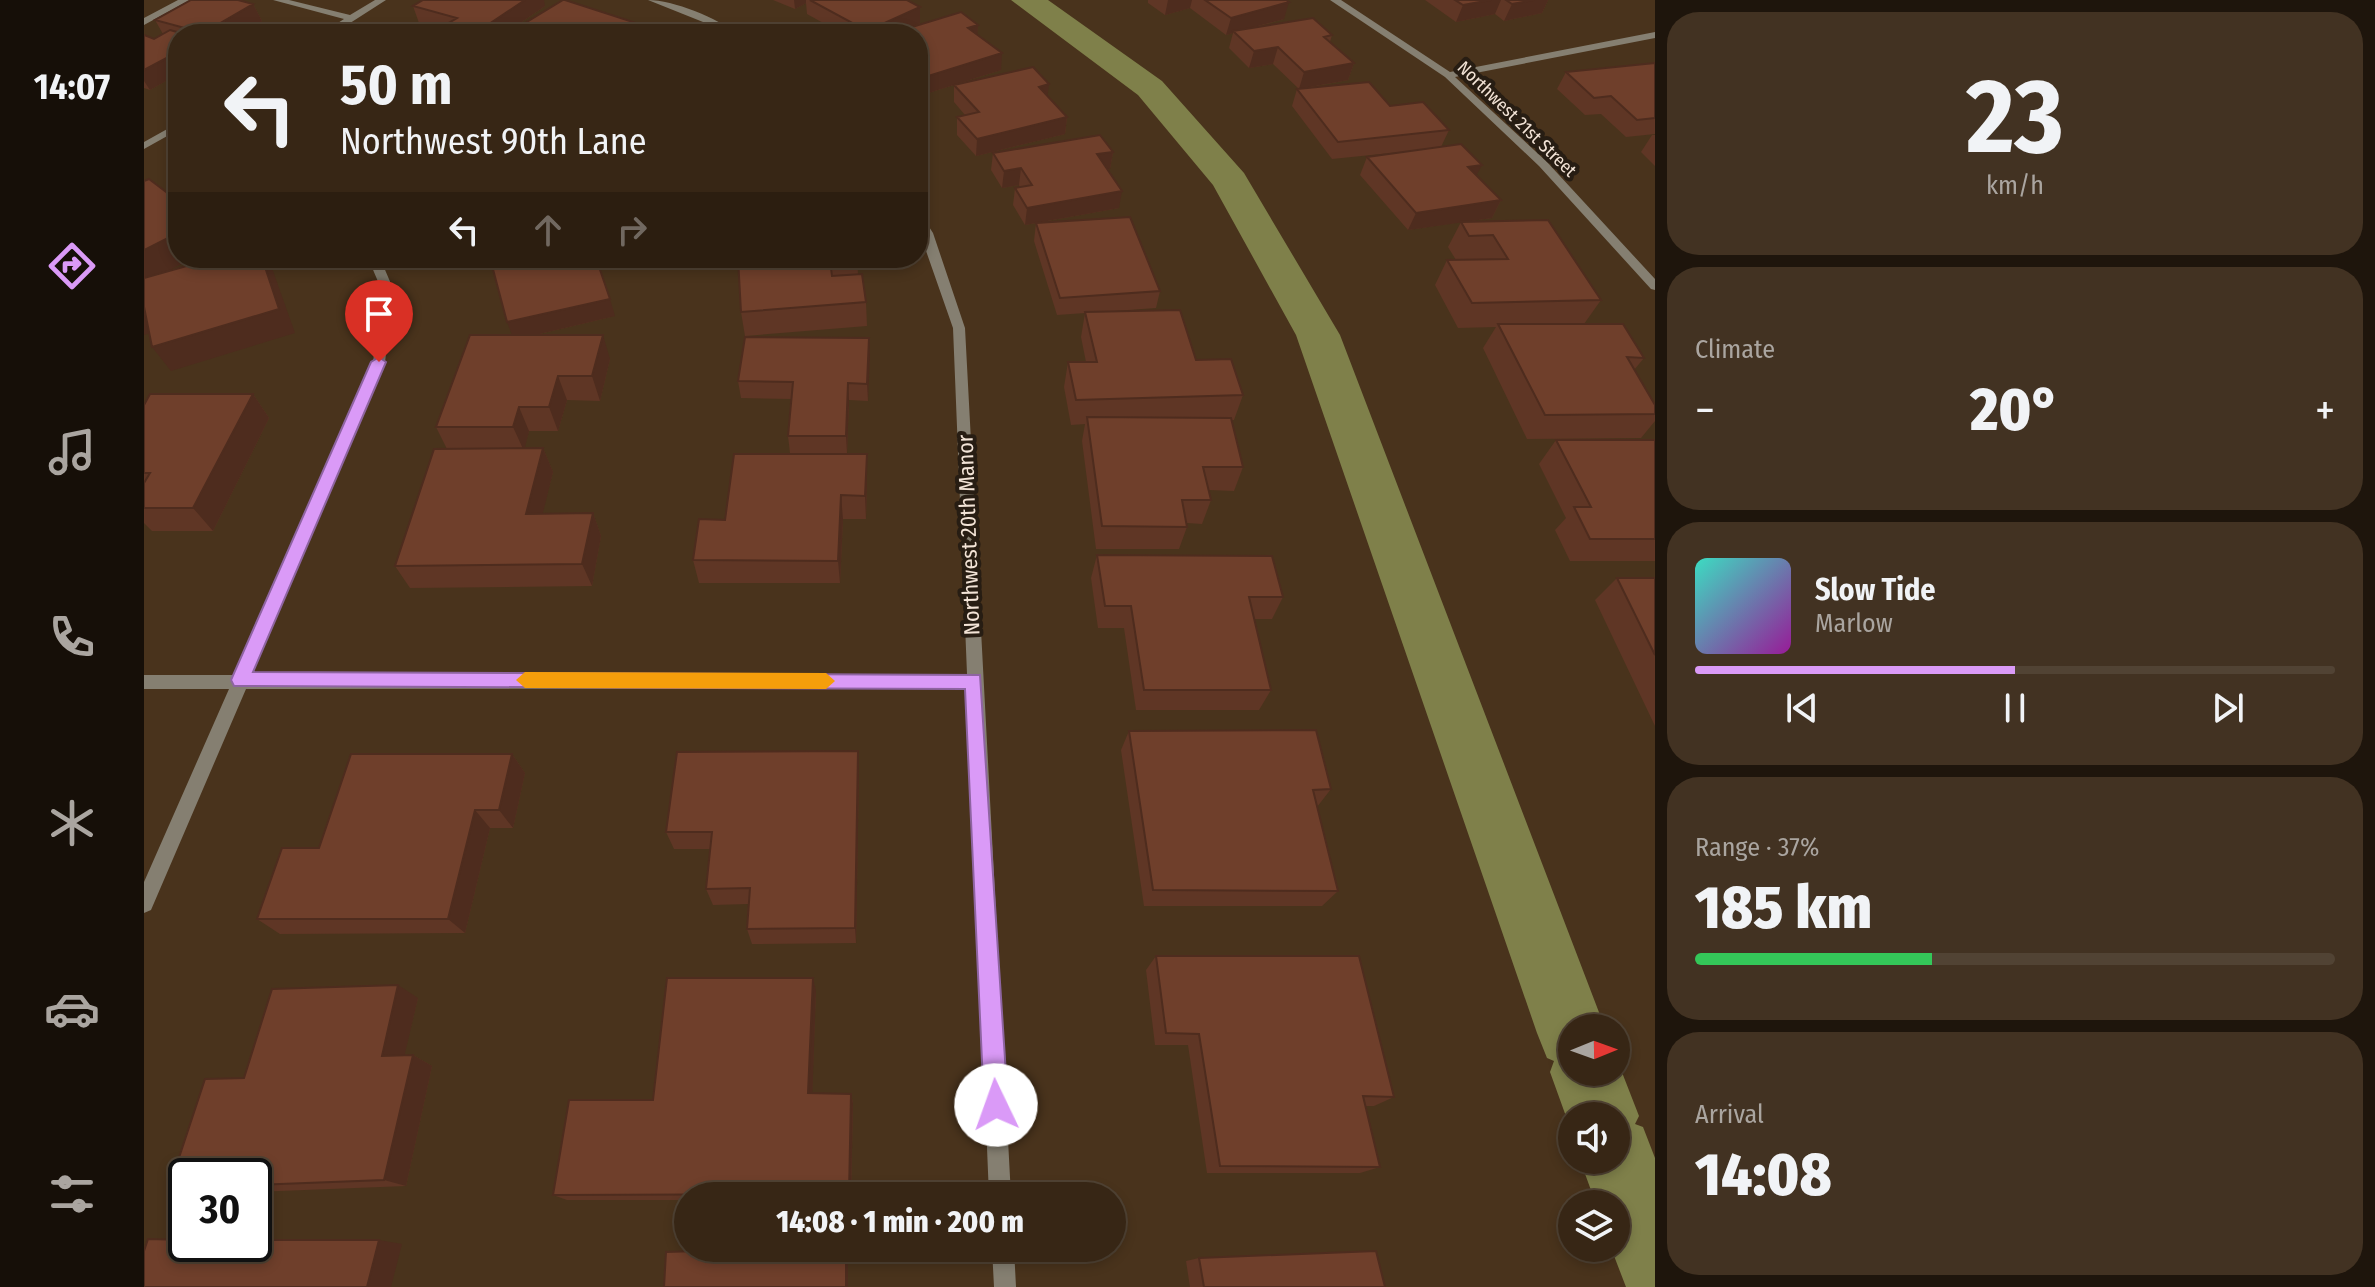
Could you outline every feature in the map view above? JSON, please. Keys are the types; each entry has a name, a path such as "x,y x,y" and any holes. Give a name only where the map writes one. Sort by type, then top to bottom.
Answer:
{"street":[{"path":"144,22 185,0"},
{"path":"278,0 351,18"},
{"path":"342,24 381,0"},
{"path":"653,0 714,24"},
{"name":"Northwest 21st Street","path":"1335,0 1448,75 1543,164 1655,286"},
{"path":"1448,75 1655,35"},
{"path":"144,146 168,132"},
{"path":"160,137 168,140"},
{"name":"Northwest 20th Manor","path":"928,236 959,328 999,1182"},
{"path":"144,904 379,362 388,291 378,268"},
{"path":"144,682 974,681"},
{"path":"1004,1262 1005,1287"}],"building":[{"path":"191,0 238,0 253,4 219,24 170,24 155,20"},
{"path":"423,0 525,0 489,24 447,24 457,18 413,6"},
{"path":"563,0 633,22 630,24 523,24"},
{"path":"810,0 907,0 920,7 882,24 854,24"},
{"path":"1205,0 1286,0 1289,2 1231,18"},
{"path":"1455,0 1491,0 1463,5"},
{"path":"1506,0 1534,0 1512,4"},
{"path":"961,12 978,25 968,28 1002,53 928,76 928,24 922,24"},
{"path":"1313,18 1332,35 1324,37 1354,63 1304,72 1278,47 1254,51 1233,31"},
{"path":"168,31 168,57 144,70 144,35 154,39"},
{"path":"1655,63 1655,118 1637,120 1611,96 1594,98 1566,72"},
{"path":"1033,67 1049,84 1039,87 1067,117 977,139 957,117 979,112 954,85"},
{"path":"1369,82 1390,106 1423,102 1449,130 1338,142 1297,89"},
{"path":"1100,135 1113,152 1097,154 1122,191 1027,208 1015,188 1032,185 1021,168 1004,171 993,153"},
{"path":"1461,144 1482,165 1468,167 1501,200 1416,213 1367,157"},
{"path":"149,179 168,193 168,238 144,250 144,181"},
{"path":"1130,217 1160,291 1060,298 1036,223"},
{"path":"1548,220 1601,300 1472,303 1447,260 1508,259 1493,235 1469,236 1461,222"},
{"path":"180,268 265,268 279,309 152,347 144,307 144,278"},
{"path":"493,268 599,268 610,299 507,322"},
{"path":"739,268 831,268 832,276 862,274 866,302 741,312"},
{"path":"1180,310 1196,360 1231,359 1243,395 1076,400 1068,362 1097,362 1085,312"},
{"path":"1498,324 1623,324 1644,358 1627,357 1655,405 1655,414 1545,415"},
{"path":"470,335 603,335 592,376 558,376 549,407 519,407 513,427 436,427"},
{"path":"745,337 869,338 867,384 848,383 846,436 788,436 793,382 738,381"},
{"path":"150,394 253,394 193,508 144,508 144,483 150,473 144,473 144,405"},
{"path":"1087,417 1231,418 1243,467 1203,467 1211,500 1182,500 1187,527 1102,526"},
{"path":"1556,440 1655,440 1655,539 1590,539 1574,507 1591,507"},
{"path":"543,448 526,514 593,513 582,564 395,566 434,449"},
{"path":"734,454 867,454 865,496 841,495 838,561 693,560 699,519 725,520"},
{"path":"1097,555 1272,556 1283,597 1249,597 1271,690 1144,690 1131,606 1105,606"},
{"path":"1617,578 1655,578 1655,655"},
{"path":"1316,730 1331,789 1313,790 1338,891 1153,890 1129,731"},
{"path":"858,751 855,928 747,929 750,888 706,889 712,832 666,832 677,752"},
{"path":"351,754 512,754 499,810 475,810 448,919 257,919 282,848 319,848"},
{"path":"1156,956 1359,956 1394,1097 1363,1096 1380,1167 1220,1166 1199,1034 1166,1033"},
{"path":"667,978 813,978 808,1093 851,1094 849,1182 674,1182 674,1195 553,1195 569,1100 653,1100"},
{"path":"398,985 382,1056 413,1055 384,1180 272,1184 272,1158 179,1158 205,1079 244,1078 272,989"},
{"path":"148,1239 168,1240 168,1262 272,1262 272,1240 379,1240 367,1287 144,1287 144,1251"},
{"path":"1376,1251 1385,1287 1204,1287 1199,1258"},
{"path":"666,1252 674,1252 674,1262 846,1262 846,1287 664,1287"}],"waterway":[{"path":"1027,0 1150,88 1230,181 1318,335 1565,1014"},
{"path":"1591,1086 1597,1102"},
{"path":"1623,1174 1655,1261"}],"slow traffic":[{"path":"525,680 826,681"}],"route":[{"path":"379,362 240,680 974,681 996,1105"}]}
